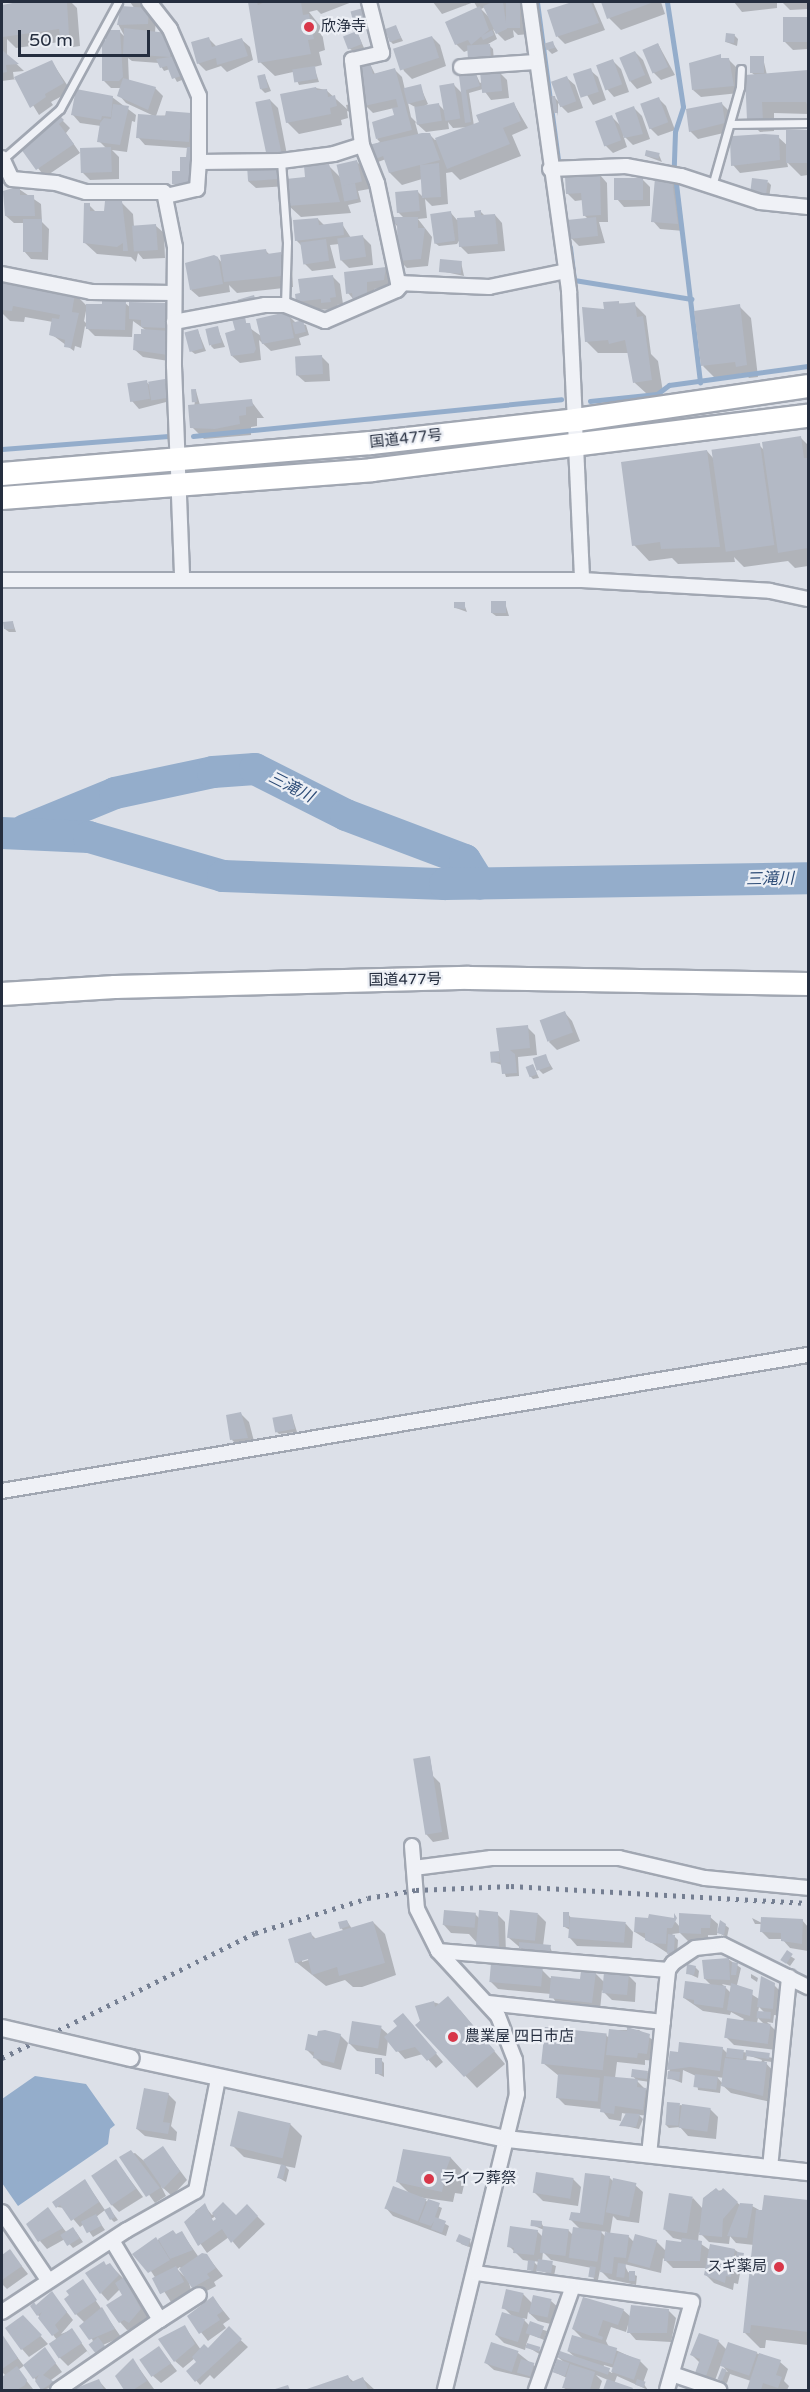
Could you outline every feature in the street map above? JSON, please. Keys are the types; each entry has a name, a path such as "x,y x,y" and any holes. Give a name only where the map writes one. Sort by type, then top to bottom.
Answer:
{"highway":[{"name":"国道477号","path":"2,474 179,461 576,420 808,386"},
{"name":"国道477号","path":"2,498 177,488 577,447 808,416"},
{"name":"国道477号","path":"2,994 115,987 468,978 808,984"}],"street":[{"path":"149,2 170,29 199,96 197,189 166,196"},
{"path":"369,2 382,53 352,60 362,145 377,183 398,283 489,287 566,272"},
{"path":"529,2 550,169 566,272 576,420 582,580"},
{"path":"461,67 536,62"},
{"path":"199,162 280,161 334,154 362,145"},
{"path":"2,159 6,179 86,192 160,191 166,196 175,247 174,322 179,461 177,488 182,579"},
{"path":"550,169 626,166 676,175 760,202 808,207"},
{"path":"2,274 90,292 174,293"},
{"path":"174,322 285,305 325,321 397,290 403,283"},
{"path":"2,580 582,580 770,591 808,599"},
{"path":"2,1491 808,1355"},
{"path":"412,1846 417,1909 438,1951 498,2016 515,2060 517,2094 476,2273 445,2391"},
{"path":"414,1868 491,1858 619,1858 705,1878 808,1888"},
{"path":"438,1951 668,1970 695,1948 723,1946 808,1987"},
{"path":"649,2155 668,1970"},
{"path":"770,2168 789,1977"},
{"path":"488,2003 663,2022"},
{"path":"2,2028 218,2079 507,2139 808,2172"},
{"path":"2,2312 48,2280 196,2191 218,2079"},
{"path":"2,2212 48,2280"},
{"path":"113,2242 160,2320"},
{"path":"476,2273 692,2302 667,2391"},
{"path":"536,2391 573,2286"},
{"path":"58,2391 199,2295"},
{"path":"672,2374 719,2391"}],"lane":[{"path":"2,159 60,109 118,2"},
{"path":"712,186 740,87 741,69"},
{"path":"730,124 808,123"},
{"path":"280,161 287,242 285,305"}],"water":[{"path":"35,2076 86,2084 115,2125 110,2129 108,2144 18,2206 2,2183 2,2099"}],"building":[{"path":"18,2 67,2 69,35 60,36 59,29 3,37 2,5"},
{"path":"248,2 257,2 258,5 265,2 301,2 303,15 309,14 314,39 308,40 311,54 258,63"},
{"path":"493,2 503,2 507,29 496,34 483,6"},
{"path":"506,2 520,2 520,28 506,28"},
{"path":"572,2 591,2 599,23 556,37 547,10"},
{"path":"601,2 654,2 607,19"},
{"path":"121,6 149,8 148,24 117,25"},
{"path":"480,6 489,30 471,45 468,40 455,45 445,22"},
{"path":"363,8 367,22 355,26 351,12"},
{"path":"783,17 808,17 808,42 783,42"},
{"path":"396,25 401,38 390,42 385,29"},
{"path":"124,28 167,33 167,42 172,42 170,57 123,54"},
{"path":"106,30 120,30 123,77 119,81 102,81 102,41 106,40"},
{"path":"492,30 494,35 483,40 481,36"},
{"path":"357,31 362,44 348,49 343,36"},
{"path":"726,33 735,34 734,43 725,42"},
{"path":"432,36 439,58 400,71 393,49"},
{"path":"209,37 212,47 242,38 248,56 217,65 216,58 197,64 191,42"},
{"path":"553,41 555,48 546,50 544,43"},
{"path":"658,43 668,67 653,74 642,50"},
{"path":"490,44 491,58 468,60 467,46"},
{"path":"2,50 19,64 6,65 7,72 2,73"},
{"path":"635,51 645,75 630,82 619,58"},
{"path":"721,54 721,58 729,58 734,86 692,90 689,63"},
{"path":"177,56 184,75 172,79 167,66 160,68 156,59"},
{"path":"750,56 764,56 764,73 750,73"},
{"path":"613,59 622,84 605,91 596,65"},
{"path":"52,60 64,83 45,94 46,97 30,108 14,77"},
{"path":"370,62 373,74 395,68 412,130 376,139 372,122 394,115 392,108 398,107 396,99 364,106 357,65"},
{"path":"315,66 317,79 294,82 292,70"},
{"path":"591,68 599,92 581,98 573,74"},
{"path":"808,70 808,107 806,102 762,102 763,120 747,120 745,75"},
{"path":"475,71 480,86 466,90 471,122 465,123 459,76"},
{"path":"500,71 502,91 482,93 480,73"},
{"path":"265,74 268,88 260,89 257,76"},
{"path":"567,76 576,101 560,107 551,82"},
{"path":"123,78 156,87 148,110 117,96"},
{"path":"454,83 460,118 445,121 439,86"},
{"path":"421,84 425,100 407,104 404,88"},
{"path":"316,87 317,90 327,89 328,97 335,95 337,106 330,108 331,114 286,123 280,94"},
{"path":"76,89 113,96 111,117 102,116 101,120 71,115"},
{"path":"551,96 555,96 558,113 553,113"},
{"path":"659,97 668,122 649,129 640,104"},
{"path":"270,99 281,153 267,156 255,102"},
{"path":"514,102 521,121 503,128 510,144 447,169 435,138 479,122 476,115"},
{"path":"722,102 725,123 689,132 686,109"},
{"path":"439,103 442,121 417,125 414,107"},
{"path":"113,104 129,106 120,145 97,142 100,123 104,118 111,119"},
{"path":"634,106 643,134 624,138 615,113"},
{"path":"166,111 191,113 189,142 136,138 138,114 165,116"},
{"path":"612,115 621,140 604,147 595,121"},
{"path":"60,116 64,120 59,124 74,144 36,170 21,149"},
{"path":"786,130 808,130 808,163 786,163"},
{"path":"430,133 440,160 421,165 439,163 441,197 422,198 420,165 389,173 383,156 373,160 368,145"},
{"path":"779,135 780,160 731,166 730,140 733,136"},
{"path":"111,147 112,172 81,173 80,148"},
{"path":"187,147 193,147 191,184 172,184 172,171 180,171 180,157 186,157"},
{"path":"646,150 660,153 658,159 645,156"},
{"path":"357,160 362,181 341,186 337,165"},
{"path":"329,164 340,202 288,206 286,179 305,177 304,166"},
{"path":"277,165 278,179 248,181 247,167"},
{"path":"600,173 601,215 583,216 581,193 566,194 565,176"},
{"path":"614,178 643,178 643,200 614,200"},
{"path":"655,178 672,180 678,224 651,222"},
{"path":"752,178 768,180 766,196 750,194"},
{"path":"355,183 358,199 344,201 341,186"},
{"path":"20,188 20,195 34,195 35,216 5,216 3,191"},
{"path":"418,190 420,211 397,213 395,192"},
{"path":"105,201 122,201 128,251 123,251 123,243 117,247 83,243 84,203 90,203 90,211 104,211"},
{"path":"481,210 481,215 495,214 498,244 459,247 457,218 475,217 474,211"},
{"path":"451,211 455,241 434,244 430,214"},
{"path":"393,217 418,217 418,228 425,228 421,259 398,261 397,224 393,224"},
{"path":"596,217 598,236 569,239 567,220"},
{"path":"318,218 319,225 343,222 344,235 295,241 293,220"},
{"path":"23,219 42,219 42,252 23,252"},
{"path":"156,224 158,250 134,252 132,226"},
{"path":"363,235 366,257 340,260 337,239"},
{"path":"326,239 329,261 303,264 300,243"},
{"path":"266,249 267,254 281,252 282,276 224,282 220,255"},
{"path":"214,255 218,257 223,284 190,290 185,263"},
{"path":"440,259 462,261 461,274 439,272"},
{"path":"386,267 384,280 367,282 367,300 353,302 352,293 346,294 344,272"},
{"path":"333,275 336,297 330,298 331,302 321,303 321,299 296,302 295,294 300,293 298,279"},
{"path":"16,282 75,293 72,312 79,313 71,348 64,347 65,340 49,335 52,318 59,319 60,315 13,306 12,311 2,310 2,283"},
{"path":"254,295 256,302 240,306 238,300"},
{"path":"102,300 126,301 125,330 86,329 86,304 102,304"},
{"path":"619,301 619,304 635,302 637,317 643,316 652,380 633,383 625,340 609,344 608,340 585,342 582,307 604,309 603,302"},
{"path":"129,302 167,303 166,328 141,327 141,320 129,319"},
{"path":"740,304 747,365 736,367 735,362 701,366 694,311"},
{"path":"282,313 289,314 294,338 262,344 256,319"},
{"path":"245,316 246,323 250,323 256,349 254,353 231,356 225,333 235,330 232,319"},
{"path":"303,320 306,332 295,334 292,323"},
{"path":"218,326 222,343 209,345 205,329"},
{"path":"141,329 170,331 168,355 133,350 134,334 141,334"},
{"path":"198,329 203,348 190,352 184,333"},
{"path":"322,355 323,374 296,375 295,356"},
{"path":"165,379 168,398 151,400 148,382"},
{"path":"147,380 150,399 130,402 127,383"},
{"path":"191,389 196,389 197,402 192,402"},
{"path":"252,399 253,406 246,407 246,415 239,416 240,424 215,429 190,428 188,405"},
{"path":"801,436 804,458 808,458 808,548 778,553 762,442"},
{"path":"760,443 774,545 726,552 711,450"},
{"path":"707,450 720,547 661,549 660,542 632,546 621,462"},
{"path":"491,601 506,601 506,613 491,613"},
{"path":"454,602 465,602 465,609 454,608"},
{"path":"13,621 14,629 4,629 3,622"},
{"path":"565,1011 573,1033 547,1042 540,1020"},
{"path":"528,1025 530,1048 510,1050 515,1054 517,1073 502,1074 496,1028"},
{"path":"499,1051 500,1062 491,1063 490,1052"},
{"path":"546,1054 550,1066 537,1071 533,1058"},
{"path":"533,1064 537,1074 530,1077 526,1067"},
{"path":"241,1412 248,1438 230,1440 226,1415"},
{"path":"292,1414 295,1429 275,1433 272,1418"},
{"path":"430,1756 442,1832 425,1835 413,1759"},
{"path":"444,1910 476,1913 475,1928 443,1925"},
{"path":"479,1910 498,1912 499,1947 476,1945"},
{"path":"510,1910 538,1913 535,1941 507,1938"},
{"path":"563,1912 569,1912 569,1927 563,1927"},
{"path":"674,1913 677,1918 672,1928 667,1928 666,1944 651,1943 645,1940 645,1933 634,1932 635,1917 648,1918 649,1914 674,1918"},
{"path":"679,1913 711,1915 710,1928 701,1928 701,1934 679,1933"},
{"path":"570,1917 626,1922 624,1943 568,1938"},
{"path":"761,1917 803,1919 802,1944 781,1941 781,1933 760,1932"},
{"path":"347,1920 349,1926 340,1929 338,1922"},
{"path":"720,1920 726,1924 724,1935 717,1933"},
{"path":"373,1921 385,1963 339,1976 337,1967 312,1975 308,1959 295,1963 288,1939 311,1932 313,1939"},
{"path":"668,1934 675,1935 674,1951 667,1954"},
{"path":"519,1942 551,1945 550,1952 519,1948"},
{"path":"787,1950 793,1954 786,1964 780,1960"},
{"path":"729,1958 730,1980 704,1979 702,1960"},
{"path":"732,1962 738,1963 736,1975 731,1975"},
{"path":"491,1963 543,1968 541,1986 489,1982"},
{"path":"687,1964 696,1966 694,1975 686,1974"},
{"path":"581,1971 596,1972 592,2003 549,1998 551,1976 580,1979"},
{"path":"604,1972 629,1974 627,1995 602,1993"},
{"path":"761,1976 775,1983 773,2009 757,2007"},
{"path":"685,1981 726,1986 723,2008 694,2004 694,2000 683,1998"},
{"path":"731,1983 753,1990 750,2016 727,2010"},
{"name":"農業屋 四日市店","path":"448,1996 495,2051 464,2077 415,2025 420,2021 415,2006 434,2001 435,2007"},
{"path":"757,2011 771,2012 770,2019 757,2018"},
{"path":"403,2013 437,2053 427,2061 415,2047 396,2052 384,2037 397,2026 393,2021"},
{"path":"727,2018 771,2024 768,2044 724,2038"},
{"path":"352,2021 382,2026 378,2048 348,2044"},
{"path":"545,2027 607,2033 603,2070 541,2064"},
{"path":"627,2027 650,2034 647,2054 638,2053 637,2058 606,2055 609,2029 627,2031"},
{"path":"325,2030 341,2034 334,2063 313,2058 314,2052 305,2050 308,2034 317,2036 318,2031"},
{"path":"679,2042 723,2047 720,2071 690,2067 667,2070 670,2051 678,2052"},
{"path":"727,2048 744,2050 743,2059 726,2057"},
{"path":"746,2050 770,2053 769,2059 745,2056"},
{"path":"375,2058 382,2058 382,2074 375,2074"},
{"path":"725,2058 767,2062 763,2096 721,2086"},
{"path":"632,2069 648,2071 647,2079 631,2077"},
{"path":"668,2071 680,2072 679,2080 667,2079"},
{"path":"558,2074 600,2078 598,2102 556,2098"},
{"path":"695,2074 718,2077 716,2090 693,2087"},
{"path":"604,2076 638,2079 637,2087 646,2088 643,2110 615,2106 614,2114 600,2112"},
{"path":"144,2088 169,2093 163,2122 170,2123 168,2134 136,2129"},
{"path":"667,2102 680,2103 678,2126 665,2125"},
{"path":"682,2104 711,2108 707,2132 679,2128"},
{"path":"238,2111 291,2123 283,2158 230,2146"},
{"path":"626,2113 640,2114 636,2127 619,2126"},
{"path":"163,2146 180,2171 163,2189 143,2160"},
{"path":"403,2149 451,2157 446,2170 453,2171 450,2183 444,2182 442,2192 396,2182"},
{"path":"131,2150 160,2188 146,2197 119,2157"},
{"path":"116,2159 136,2189 111,2206 91,2176"},
{"path":"281,2164 286,2166 283,2179 277,2178"},
{"path":"536,2172 574,2178 570,2199 533,2193"},
{"path":"585,2173 610,2176 603,2225 569,2220 571,2212 580,2213"},
{"path":"613,2178 636,2183 629,2217 606,2212"},
{"path":"85,2179 99,2202 71,2221 60,2205 56,2208 52,2202"},
{"path":"393,2186 427,2199 418,2221 384,2208"},
{"path":"716,2188 720,2192 723,2188 738,2202 723,2219 722,2237 699,2235 703,2198"},
{"path":"669,2193 693,2197 687,2233 663,2230"},
{"name":"スギ薬局","path":"764,2195 808,2200 808,2332 751,2325 750,2333 743,2333 756,2210 762,2210"},
{"path":"428,2199 440,2203 435,2217 446,2221 442,2233 431,2229 434,2221 431,2226 419,2222"},
{"path":"223,2202 236,2215 247,2204 258,2216 231,2243 222,2229 198,2246 184,2222 205,2203 213,2221 216,2219 212,2213"},
{"path":"740,2203 753,2204 747,2238 727,2236"},
{"path":"48,2207 63,2228 38,2242 26,2224"},
{"path":"110,2207 115,2217 110,2220 104,2210"},
{"path":"96,2214 102,2226 87,2233 81,2222"},
{"path":"531,2220 542,2221 541,2227 530,2226"},
{"path":"510,2226 538,2230 534,2255 513,2253 514,2248 507,2247"},
{"path":"543,2226 569,2229 566,2256 540,2253"},
{"path":"73,2227 80,2238 67,2246 60,2235"},
{"path":"573,2227 602,2231 597,2262 569,2258"},
{"path":"173,2230 176,2234 182,2231 193,2250 170,2259 158,2239"},
{"path":"605,2232 629,2235 626,2258 614,2257 612,2274 600,2272"},
{"path":"459,2234 471,2239 468,2246 456,2241"},
{"path":"635,2234 657,2240 650,2268 627,2262"},
{"path":"156,2237 170,2260 148,2273 132,2254"},
{"path":"682,2238 702,2241 700,2261 664,2261 666,2240 681,2242"},
{"path":"710,2244 735,2249 731,2277 726,2276 725,2283 704,2275"},
{"path":"10,2249 22,2266 2,2280 2,2255"},
{"path":"737,2252 744,2253 742,2266 735,2265"},
{"path":"202,2253 207,2254 216,2268 207,2274 210,2278 192,2288 179,2269"},
{"path":"538,2259 553,2261 551,2273 536,2271"},
{"path":"528,2260 535,2261 533,2271 527,2270"},
{"path":"104,2261 106,2265 110,2263 119,2275 100,2294 85,2273"},
{"path":"618,2263 626,2264 624,2278 616,2277"},
{"path":"176,2266 184,2282 160,2294 152,2278"},
{"path":"590,2266 596,2267 594,2278 588,2277"},
{"path":"629,2271 635,2271 635,2281 629,2281"},
{"path":"124,2277 141,2309 129,2323 124,2320 119,2323 106,2305 122,2295 115,2283"},
{"path":"83,2279 97,2300 75,2315 64,2299 69,2295 66,2291"},
{"path":"506,2289 524,2293 519,2313 502,2308"},
{"path":"52,2291 67,2312 55,2325 59,2331 52,2336 38,2318 42,2312 37,2316 30,2306 34,2302 36,2305"},
{"path":"533,2295 552,2299 548,2318 529,2314"},
{"path":"213,2296 223,2311 217,2315 220,2320 199,2334 187,2316"},
{"path":"583,2297 624,2309 618,2325 603,2320 598,2335 603,2337 602,2340 572,2329"},
{"path":"631,2305 669,2309 667,2333 627,2333"},
{"path":"102,2307 115,2329 89,2340 79,2326"},
{"path":"502,2312 525,2319 518,2342 495,2335"},
{"path":"23,2315 42,2335 21,2350 5,2328"},
{"path":"530,2321 544,2326 540,2338 526,2333"},
{"path":"185,2325 195,2344 174,2362 158,2339"},
{"path":"229,2326 242,2339 195,2382 186,2371 196,2362 192,2357 204,2344 208,2348"},
{"path":"72,2328 82,2343 59,2359 49,2344"},
{"path":"699,2333 719,2340 706,2376 695,2373 700,2359 690,2355"},
{"path":"2,2334 18,2358 2,2369"},
{"path":"572,2335 617,2348 612,2364 567,2351"},
{"path":"98,2337 105,2346 95,2353 89,2344"},
{"path":"491,2342 519,2351 512,2372 484,2363"},
{"path":"728,2342 757,2352 749,2376 720,2366"},
{"path":"527,2343 540,2347 539,2352 526,2348"},
{"path":"159,2346 171,2363 151,2377 139,2360"},
{"path":"45,2347 56,2363 43,2375 54,2382 41,2390 35,2381 39,2375 33,2379 23,2365"},
{"path":"560,2351 610,2368 608,2375 558,2358"},
{"path":"618,2352 641,2360 634,2380 611,2372"},
{"path":"759,2353 781,2360 776,2375 782,2377 778,2388 763,2383 761,2390 747,2389"},
{"path":"133,2358 147,2381 133,2390 124,2390 115,2376"},
{"path":"521,2359 534,2363 530,2376 517,2372"},
{"path":"557,2359 569,2363 565,2376 553,2372"},
{"path":"570,2364 595,2372 590,2390 562,2388"},
{"path":"17,2366 27,2380 25,2385 17,2390 2,2390 2,2377"},
{"path":"722,2368 727,2370 722,2381 718,2379"},
{"path":"348,2375 351,2382 363,2377 368,2390 304,2390"},
{"path":"99,2379 104,2390 71,2390"},
{"path":"607,2379 633,2388 632,2390 603,2390"},
{"path":"637,2379 646,2382 644,2387 635,2385"},
{"path":"288,2385 290,2390 272,2390"}],"waterway":[{"path":"537,2 558,160"},
{"path":"667,2 683,107 675,132 674,167 700,382"},
{"path":"570,247 574,280 691,299"},
{"path":"590,401 657,394 669,385 808,366"},
{"path":"193,436 561,399"},
{"path":"2,449 168,436"},
{"name":"三滝川","path":"25,830 115,793 213,772 255,769 346,815 465,860 480,884"},
{"name":"三滝川","path":"2,833 89,837 223,876 445,884 808,878"}],"railway":[{"path":"2,2058 255,1933 368,1898 416,1890 511,1886 808,1903"}],"place":[{"name":"欣浄寺","path":"309,27"},
{"name":"農業屋 四日市店","path":"453,2037"},
{"name":"ライフ葬祭","path":"429,2179"},
{"name":"スギ薬局","path":"779,2267"}]}
